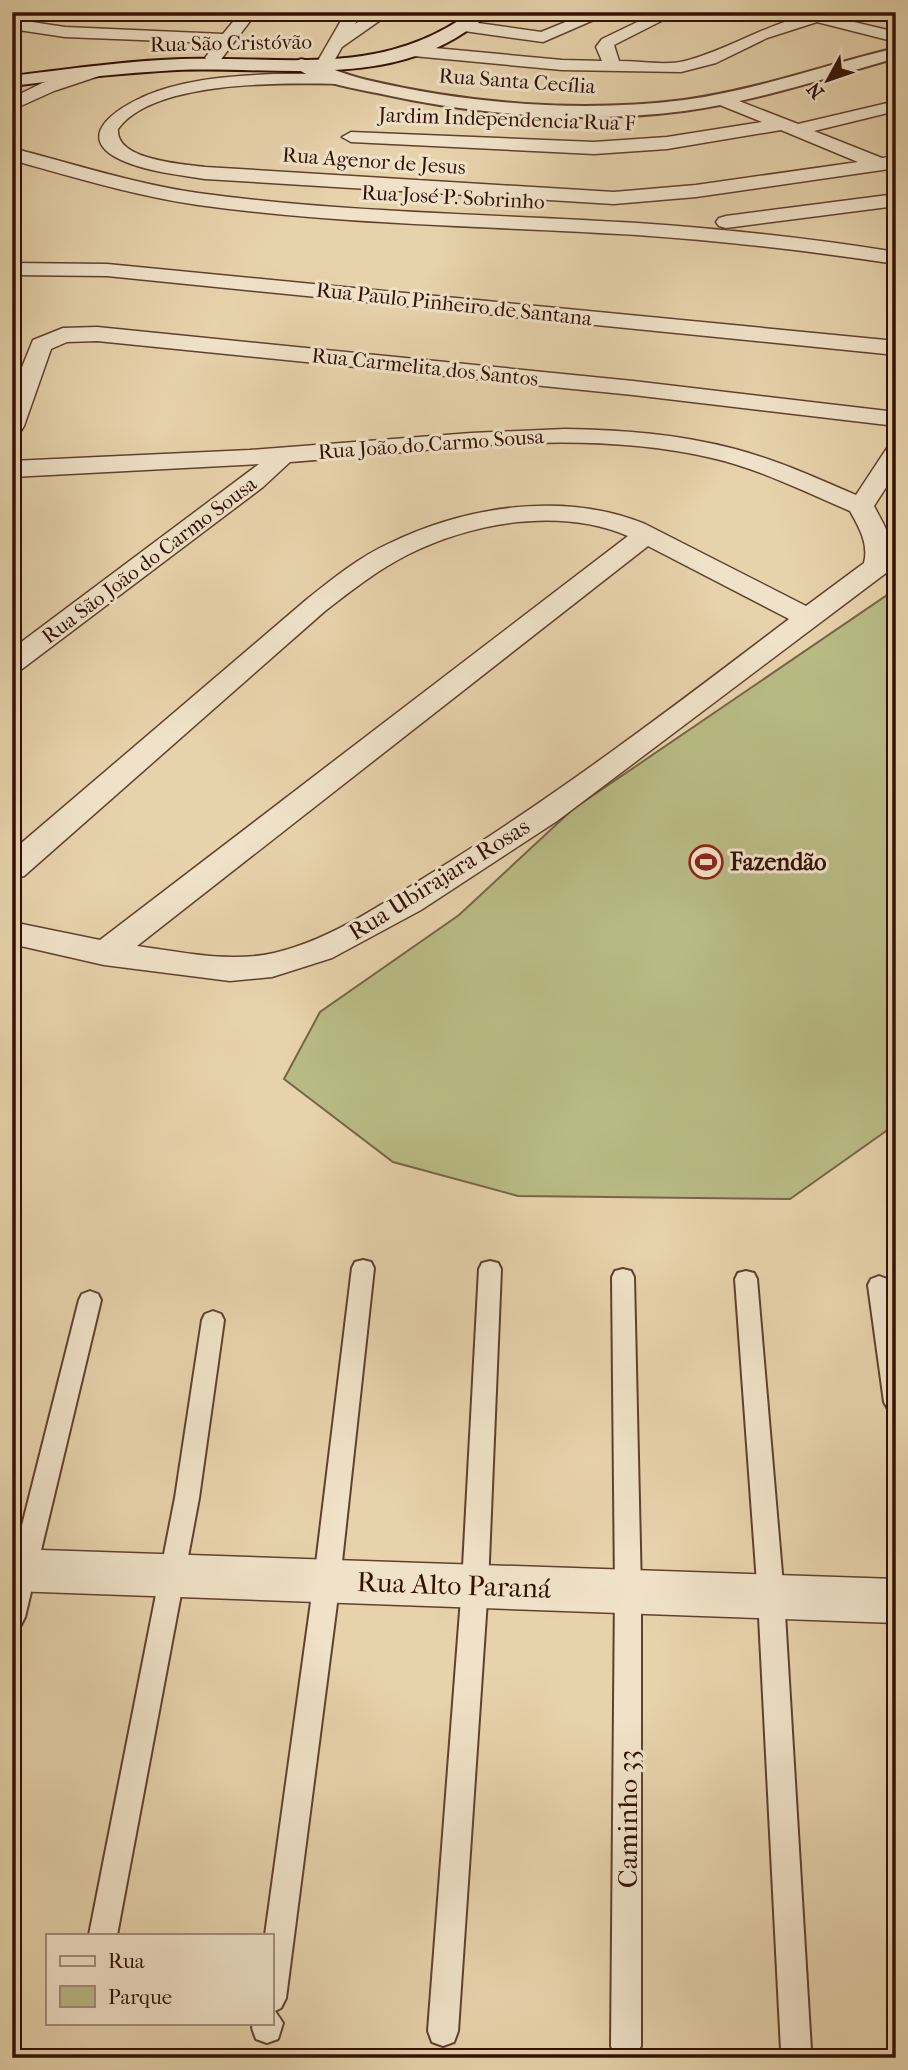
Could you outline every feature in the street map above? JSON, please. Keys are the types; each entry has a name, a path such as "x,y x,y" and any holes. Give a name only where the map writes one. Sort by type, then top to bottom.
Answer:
{"street":[{"path":"206,64 249,12"},
{"path":"324,64 354,12"},
{"path":"336,43 384,12"},
{"name":"Rua São Cristóvão","path":"12,81 96,71 206,64 324,64 413,51 464,26 482,12"},
{"path":"464,26 544,37 604,12"},
{"path":"614,68 604,47 608,42 671,12"},
{"path":"413,51 614,68 672,68 695,64 761,35 832,12"},
{"path":"815,17 896,37"},
{"path":"12,24 65,32 229,39"},
{"name":"Rua Santa Cecília","path":"301,64 338,79 463,102 542,110 611,110 721,99 896,53"},
{"path":"12,105 48,87 96,71"},
{"name":"Rua Agenor de Jesus","path":"338,79 272,80 195,87 147,100 122,114 109,130 108,140 127,155 181,169 235,175 614,198 696,191 891,166"},
{"path":"721,99 891,166"},
{"name":"Jardim Independencia Rua F","path":"351,137 594,148 667,143 792,126 896,106"},
{"name":"Rua José P. Sobrinho","path":"12,154 113,182 205,200 370,215 673,230 896,258"},
{"path":"205,200 235,175"},
{"path":"673,230 896,200"},
{"name":"Rua Paulo Pinheiro de Santana","path":"12,269 107,270 896,348"},
{"name":"Rua Carmelita dos Santos","path":"12,426 41,345 63,335 79,334 174,341 605,385 896,419"},
{"name":"Rua João do Carmo Sousa","path":"12,469 284,454 472,437 605,437 705,449 746,459 861,506"},
{"path":"861,506 896,453"},
{"name":"Rua São João do Carmo Sousa","path":"12,663 254,482 284,454"},
{"name":"Rua Ubirajara Rosas","path":"12,933 104,954 220,968 246,969 282,963 321,950 402,906 520,832 877,567 881,559 876,539 861,506"},
{"path":"12,869 304,616 395,551 444,530 471,523 536,515 590,516 608,520 646,535 808,618"},
{"path":"104,954 646,535"},
{"name":"Rua Alto Paraná","path":"18,1570 896,1601"}],"lane":[{"path":"273,1983 327,1580 363,1268"},
{"path":"443,2031 475,1585 490,1269"},
{"name":"Caminho 33","path":"623,1277 628,1591 626,2046"},
{"path":"746,1279 771,1597 796,2050"},
{"path":"879,1285 896,1402"},
{"path":"12,1617 18,1570 90,1300"},
{"path":"103,1934 187,1498 213,1320"}],"green space":[{"name":"Fazendão","path":"896,589 896,1124 790,1199 518,1196 393,1162 284,1079 320,1012 459,915 573,809"}],"place":[{"name":"Fazendão","path":"706,862"}]}
